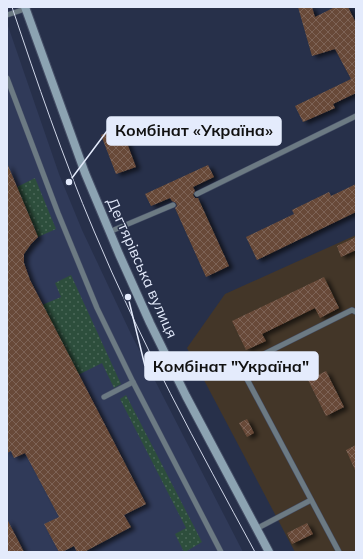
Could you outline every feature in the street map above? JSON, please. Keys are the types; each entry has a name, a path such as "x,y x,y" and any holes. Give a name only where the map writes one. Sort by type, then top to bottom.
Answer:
{"main road":[{"name":"Дегтярівська вулиця","path":"25,8 84,172 109,232 150,323 176,376 269,552"}],"lane":[{"path":"7,16 25,8"},
{"path":"7,78 43,175 97,308 133,382 221,552"},
{"path":"197,194 356,116"},
{"path":"109,232 174,205"},
{"path":"339,552 240,366 352,310 356,312"},
{"path":"104,397 133,382"},
{"path":"256,528 311,500"}],"shaded area":[{"path":"7,23 59,174 82,230 131,334 243,552 7,552"},
{"path":"356,235 356,552 295,552 187,348 225,294"}],"green space":[{"path":"35,178 56,229 38,237 17,187"},
{"path":"71,275 121,384 114,388 102,363 78,375 42,305 61,297 55,283"},
{"path":"126,395 202,542 185,552 175,534 186,528 120,399"}],"building":[{"path":"298,7 312,7 315,17 335,7 348,7 356,23 356,93 333,104 335,108 303,122 295,106 351,79 335,49 312,56"},
{"path":"121,127 136,167 116,174 101,135"},
{"path":"7,163 38,237 24,254 24,263 30,280 146,504 124,515 131,527 84,552 77,552 74,546 59,552 44,524 59,517 25,453 14,458 11,451 7,453"},
{"path":"208,165 214,177 193,187 195,191 193,195 195,198 198,198 229,266 206,277 175,208 177,206 176,203 170,198 151,206 145,194"},
{"path":"356,184 356,212 257,260 246,237 294,214 292,210 329,192 331,196"},
{"path":"356,237 356,250 341,257 337,246"},
{"path":"324,277 339,308 320,318 315,308 262,334 266,341 246,350 232,321"},
{"path":"326,371 344,407 326,416 308,380"},
{"path":"247,419 254,433 247,437 239,423"},
{"path":"356,445 356,472 346,450"},
{"path":"7,519 24,552 7,552"},
{"path":"307,523 313,534 292,544 287,533"}],"tram line":[{"path":"12,7 61,148 112,272 170,393 255,552"}],"place":[{"name":"Комбінат «Україна»","path":"69,182"},
{"name":"Комбінат \"Україна\"","path":"128,297"}]}
